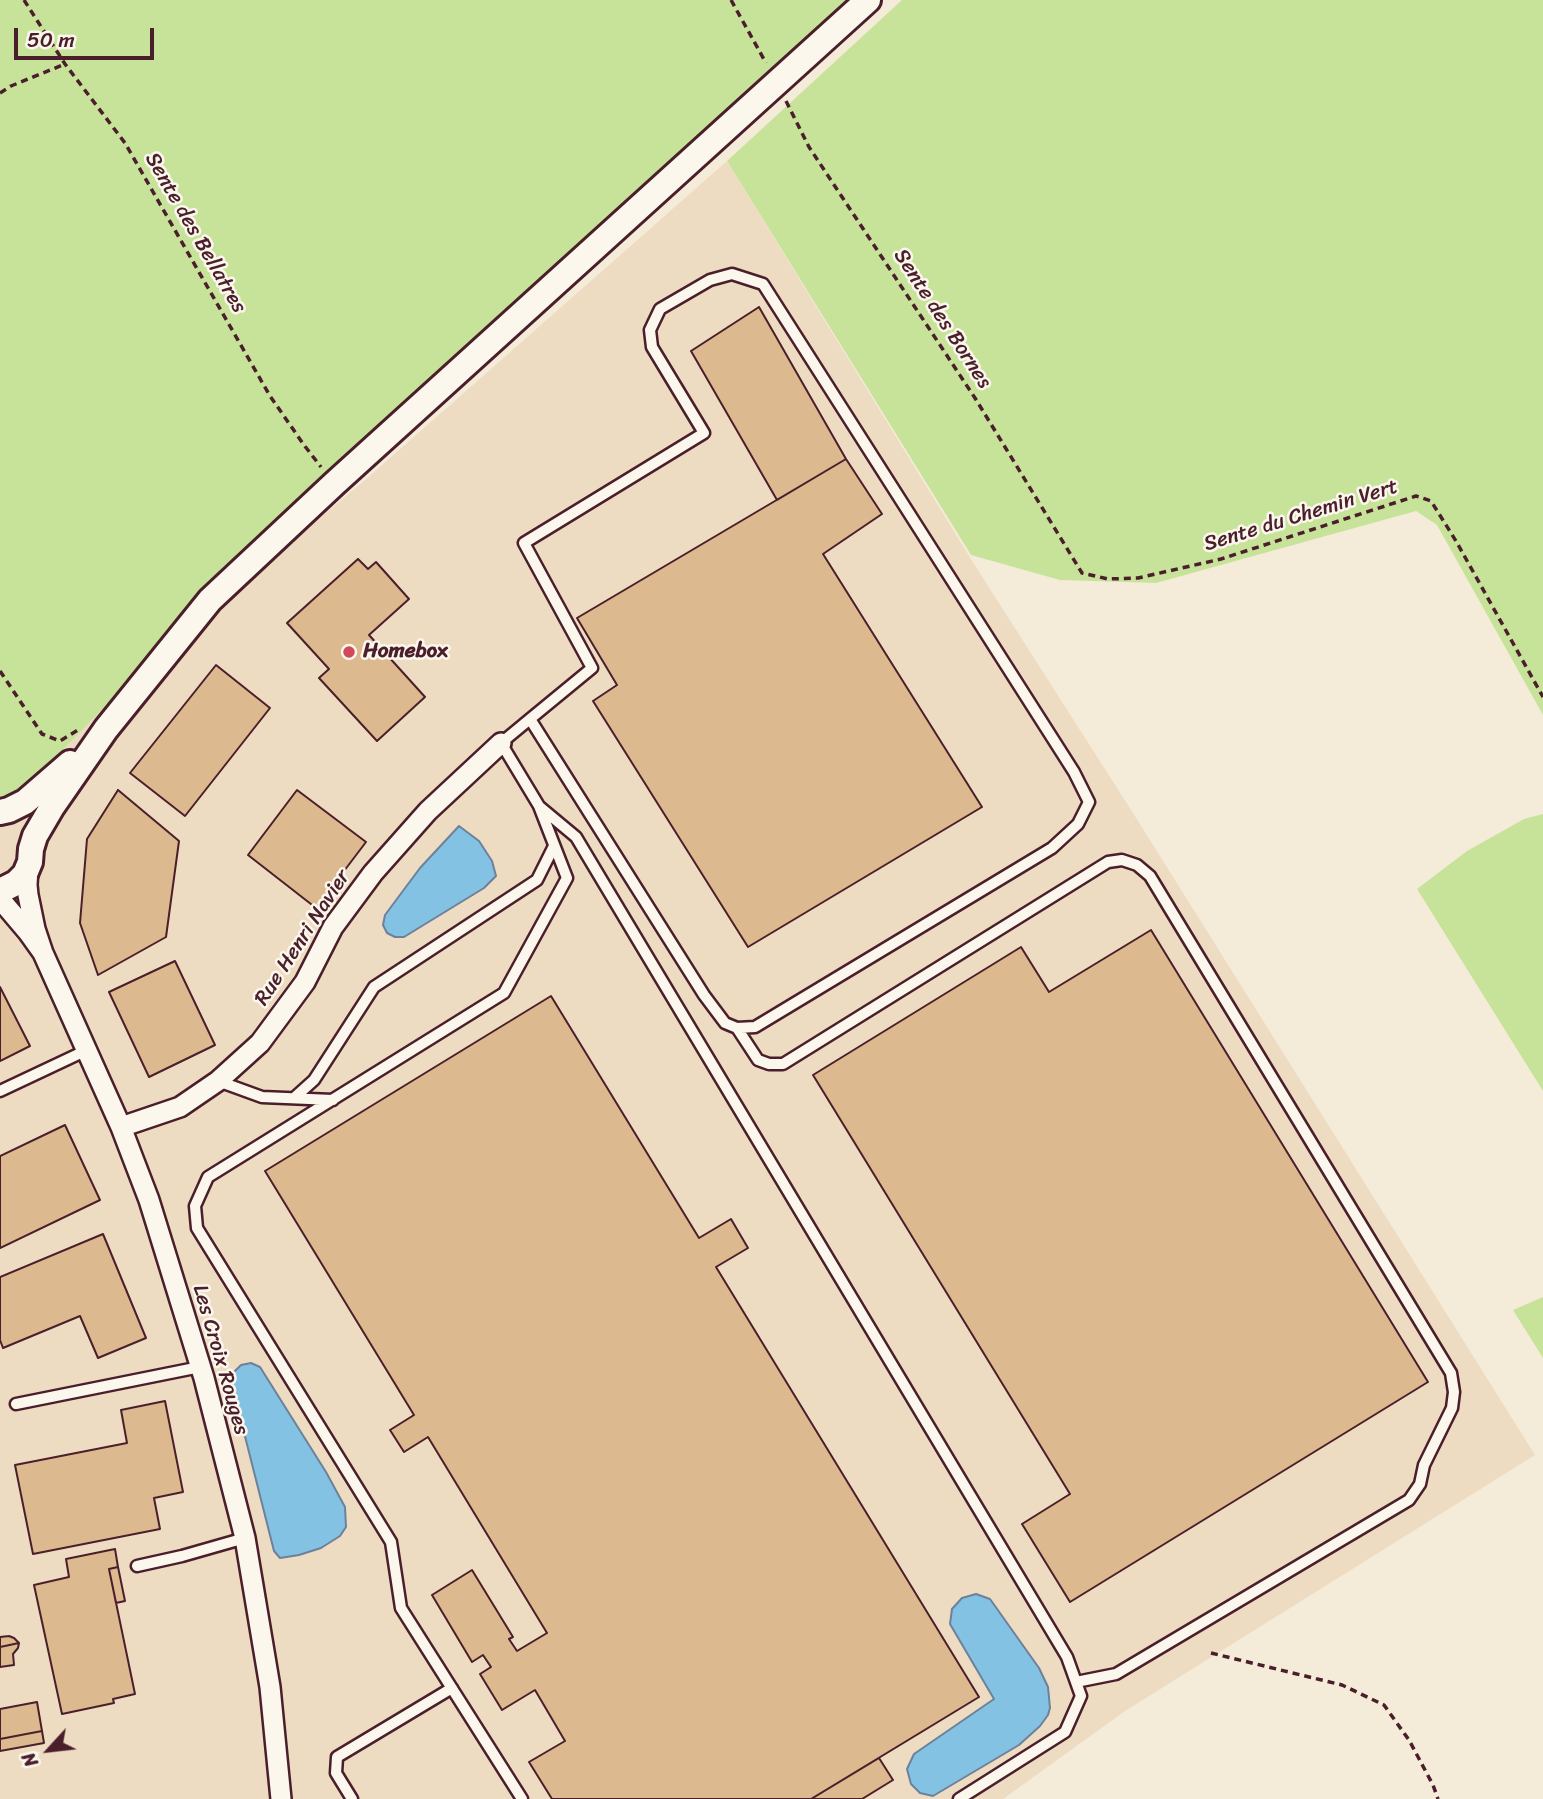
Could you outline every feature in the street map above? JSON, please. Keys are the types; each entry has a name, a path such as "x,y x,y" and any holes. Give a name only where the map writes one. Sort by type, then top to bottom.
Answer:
{"street":[{"path":"0,891 16,883 30,858 42,823 106,729 210,600 335,483 868,0"},
{"path":"0,813 18,807 37,793 106,729"},
{"name":"Rue Henri Navier","path":"121,1127 180,1107 218,1081 260,1043 305,982 333,927 373,873 428,811 500,743"},
{"path":"0,813 21,825 28,836 30,858"},
{"name":"Les Croix Rouges","path":"30,858 28,895 43,953 121,1127 149,1200 200,1367 245,1538 270,1687 281,1799"},
{"name":"Les Croix Rouges","path":"0,899 43,953"}],"lane":[{"path":"522,1799 401,1608 391,1542 197,1228 195,1206 208,1177 504,993 567,878 539,806 500,743 592,668 524,543 704,433 652,347 650,330 660,309 709,280 732,274 763,284 1066,760 1089,802 1078,824 1052,848 755,1027 737,1028 724,1023 704,995 530,719"},
{"path":"539,806 576,837 1067,1657 1081,1696 1065,1732 959,1799"},
{"path":"294,1098 314,1080 374,987 537,880 555,846"},
{"path":"737,1028 758,1060 769,1064 783,1064 1108,862 1122,860 1137,865 1150,876 1451,1373 1454,1392 1452,1408 1424,1465 1420,1484 1409,1500 1116,1674 1076,1682"},
{"path":"0,1091 87,1050"},
{"path":"218,1081 262,1097 333,1100"},
{"path":"16,1404 200,1367"},
{"path":"137,1566 245,1538"},
{"path":"352,1799 336,1773 337,1757 452,1688"}],"path":[{"name":"Sente des Bellatres","path":"24,0 65,64 125,143 270,396 303,445 335,483"},
{"name":"Sente des Bornes","path":"731,0 809,147 975,398 1082,573"},
{"path":"0,93 65,64"},
{"name":"Sente du Chemin Vert","path":"1082,573 1108,579 1138,578 1221,559 1416,496 1431,501 1543,697"},
{"path":"0,671 42,734 60,741 80,729 106,729"},
{"path":"1212,1653 1342,1685 1384,1705 1409,1740 1433,1784 1438,1799"}],"shaded area":[{"path":"727,161 974,564 1535,1455 1125,1711 1003,1799 0,1799 0,787 365,480"}],"green space":[{"path":"0,0 868,0 210,600 27,786 12,794 0,796"},
{"path":"902,0 1543,0 1543,715 1437,525 1416,511 1156,583 1060,580 971,555 727,161"},
{"path":"1543,814 1543,1091 1417,889 1467,851 1524,819"},
{"path":"1543,1297 1543,1358 1513,1310"}],"water":[{"path":"459,826 479,841 492,861 496,876 484,888 404,937 387,933 383,925 385,915 420,868"},
{"path":"251,1363 260,1367 345,1507 346,1527 340,1536 321,1548 299,1555 280,1558 274,1551 231,1381 234,1372 241,1365"},
{"path":"976,1594 990,1599 1039,1668 1048,1687 1050,1708 1040,1726 1019,1745 933,1796 920,1793 911,1784 907,1769 914,1754 994,1699 950,1624 952,1609 962,1598"}],"building":[{"path":"759,307 846,459 777,500 691,351"},
{"path":"846,459 882,514 823,554 982,807 748,947 593,701 617,685 577,618"},
{"name":"Homebox","path":"358,559 368,569 376,562 409,599 369,635 425,697 377,741 319,678 329,669 287,623"},
{"path":"216,665 270,708 185,816 130,773"},
{"path":"118,790 179,841 166,937 98,975 80,923 87,839"},
{"path":"297,790 366,842 316,908 248,855"},
{"path":"1151,930 1428,1382 1070,1602 1022,1524 1070,1494 813,1075 1021,947 1049,992"},
{"path":"175,961 215,1045 149,1077 109,992"},
{"path":"0,987 30,1046 0,1061"},
{"path":"551,996 699,1238 731,1219 748,1248 716,1267 979,1697 811,1799 552,1799 529,1762 565,1741 535,1690 502,1710 480,1674 491,1667 483,1655 472,1662 432,1595 472,1570 513,1637 509,1639 517,1651 547,1633 428,1437 404,1452 390,1430 414,1415 265,1171"},
{"path":"65,1125 100,1200 0,1248 0,1156"},
{"path":"103,1234 146,1338 98,1358 80,1316 3,1348 0,1340 0,1277"},
{"path":"165,1401 183,1492 154,1498 160,1529 33,1554 15,1465 127,1443 121,1410"},
{"path":"115,1549 118,1567 109,1569 135,1694 113,1699 114,1703 62,1714 34,1585 69,1577 66,1559"},
{"path":"118,1567 125,1601 116,1603 109,1569"},
{"path":"9,1636 19,1643 0,1647 0,1637"},
{"path":"19,1643 13,1654 14,1665 0,1667 0,1647"},
{"path":"37,1702 42,1731 0,1739 0,1709"},
{"path":"42,1731 44,1743 0,1751 0,1739"},
{"path":"879,1758 893,1780 862,1799 811,1799"}],"place":[{"name":"Homebox","path":"349,652"}]}
